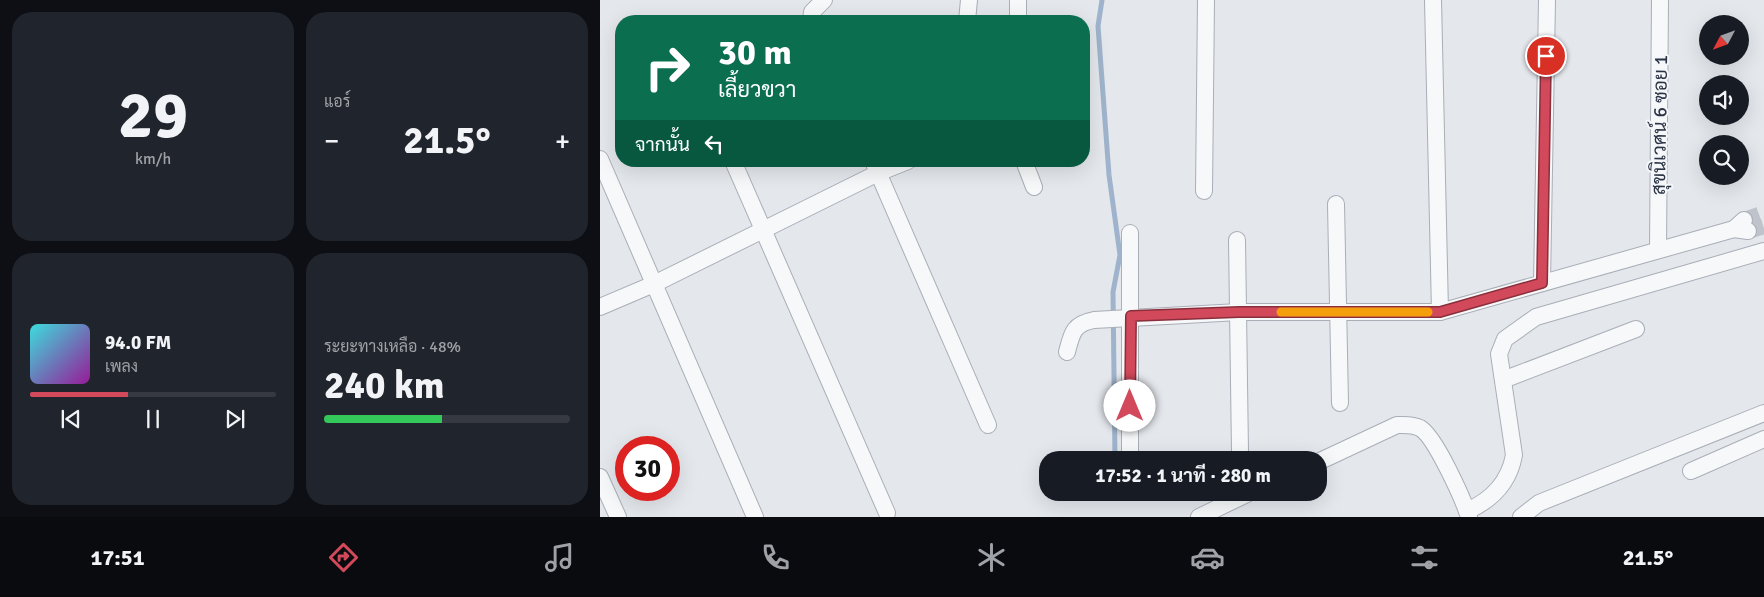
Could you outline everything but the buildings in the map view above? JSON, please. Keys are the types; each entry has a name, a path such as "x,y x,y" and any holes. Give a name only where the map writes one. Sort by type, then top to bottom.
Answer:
{"street":[{"path":"812,15 812,12 824,0"},
{"path":"968,15 969,0"},
{"path":"1018,0 1018,15"},
{"path":"1204,191 1206,0"},
{"path":"1433,0 1440,312"},
{"path":"1542,283 1547,0"},
{"name":"สุขนิเวศน์ 6 ซอย 1","path":"1658,250 1660,0"},
{"path":"600,160 755,517"},
{"path":"736,167 887,513"},
{"path":"600,307 654,284 764,231 876,167 988,425"},
{"path":"1026,167 1034,186"},
{"path":"1336,204 1340,403"},
{"path":"1067,352 1072,334 1078,325 1094,320 1239,312 1440,312 1742,227"},
{"path":"1130,233 1123,317 1130,451"},
{"path":"1237,240 1240,451"},
{"path":"1327,458 1397,425 1411,424 1422,428 1434,442 1468,514 1489,500 1511,470 1514,455 1499,354 1505,338 1536,317 1764,251"},
{"path":"1503,380 1636,329"},
{"path":"1521,517 1539,503 1764,414"},
{"path":"1691,471 1764,438"},
{"path":"600,478 618,517"},
{"path":"1199,517 1232,501"}],"waterway":[{"path":"1102,0 1098,26 1109,175 1120,255 1113,292 1115,451"}],"tunnel":[{"path":"1744,220 1764,213"},
{"path":"1748,231 1764,226"}],"slow traffic":[{"path":"1281,312 1428,312"}],"route":[{"path":"1130,406 1131,316 1239,312 1440,312 1542,283 1546,56"}]}
